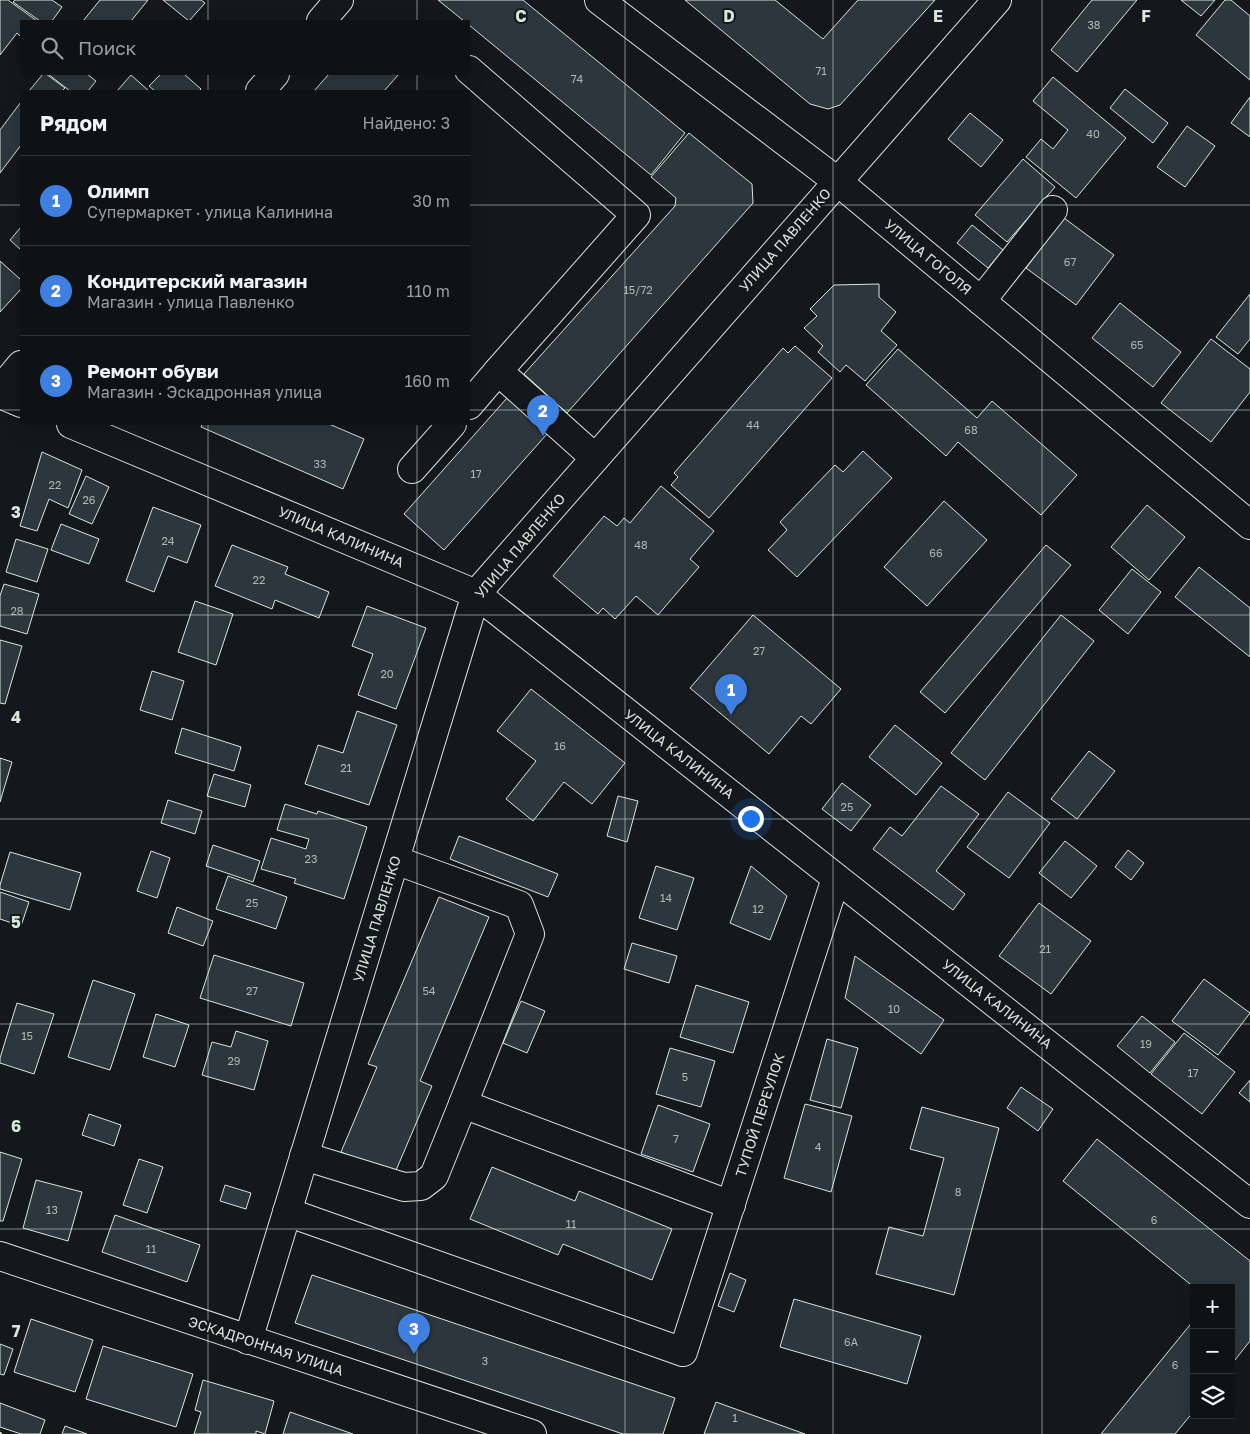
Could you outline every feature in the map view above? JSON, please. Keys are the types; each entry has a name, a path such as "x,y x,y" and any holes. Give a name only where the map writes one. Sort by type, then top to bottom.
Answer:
{"main road":[{"path":"322,20 339,0"},
{"name":"УЛИЦА ГОГОЛЯ","path":"599,0 837,181 1250,525"},
{"name":"УЛИЦА ПАВЛЕНКО","path":"248,1340 476,594 997,0"},
{"path":"470,71 636,215 470,403"},
{"path":"261,90 274,75"},
{"path":"982,301 1053,210"},
{"path":"0,390 20,366"},
{"path":"498,371 595,458"},
{"path":"0,394 20,403"},
{"name":"УЛИЦА КАЛИНИНА","path":"74,425 476,594 1250,1204"},
{"path":"412,469 451,425"},
{"path":"304,1156 404,1187 421,1186 434,1176 530,934 519,905 394,860"},
{"name":"ТУПОЙ ПЕРЕУЛОК","path":"287,1212 683,1352 836,878"},
{"path":"463,1104 731,1206"},
{"name":"ЭСКАДРОННАЯ УЛИЦА","path":"0,1256 532,1434"}],"building":[{"path":"0,0 8,0 36,20 20,20 20,36 17,33 0,55"},
{"path":"15,0 52,0 62,7 53,20 39,20 13,2"},
{"path":"100,0 148,0 132,20 84,20"},
{"path":"163,0 201,0 205,3 188,20"},
{"path":"438,0 523,0 685,133 651,175 470,26 470,20 463,20"},
{"path":"685,0 775,0 823,39 858,0 935,0 840,105 828,109 810,104"},
{"path":"1092,0 1137,0 1077,72 1051,50"},
{"path":"1181,0 1215,0 1201,16"},
{"path":"1225,0 1231,0 1250,16 1250,80 1196,35"},
{"path":"42,75 47,75 65,88 63,90 30,90"},
{"path":"49,75 88,75 96,81 89,90 69,90"},
{"path":"131,75 148,90 118,90"},
{"path":"160,75 185,75 201,89 154,90 149,86"},
{"path":"328,75 398,75 385,90 315,90"},
{"path":"1053,77 1126,138 1076,198 1026,157 1041,139 1053,149 1068,130 1033,101"},
{"path":"1125,89 1168,123 1153,143 1110,108"},
{"path":"1250,97 1250,137 1231,123"},
{"path":"20,103 20,146 0,173 0,130"},
{"path":"970,113 1003,140 981,167 948,139"},
{"path":"1187,126 1215,146 1185,187 1157,167"},
{"path":"689,133 752,184 753,203 567,413 524,374 675,206 676,198 651,177"},
{"path":"1023,159 1055,187 1007,242 975,215"},
{"path":"1064,218 1114,255 1076,305 1026,268"},
{"path":"972,225 1003,250 988,268 957,243"},
{"path":"20,228 20,249 10,240"},
{"path":"0,261 20,279 20,290 0,312"},
{"path":"879,284 879,297 896,312 881,331 897,345 865,381 846,365 840,372 818,352 823,346 804,328 817,316 810,309 834,285"},
{"path":"1250,294 1250,339 1238,354 1216,337"},
{"path":"1120,303 1181,352 1153,387 1092,338"},
{"path":"1211,339 1250,369 1250,392 1211,442 1161,403"},
{"path":"795,346 832,378 709,518 671,485 678,477 674,473 783,348 788,353"},
{"path":"898,349 977,418 992,401 1077,475 1041,515 958,442 946,456 866,385"},
{"path":"507,398 547,434 444,550 404,514"},
{"path":"202,425 331,425 364,439 343,489 201,427"},
{"path":"863,451 892,478 797,577 768,550 787,530 780,522 835,465 843,472"},
{"path":"42,452 82,470 68,508 49,499 37,531 20,526"},
{"path":"86,476 109,487 92,524 69,514"},
{"path":"661,486 714,531 690,559 699,567 658,615 636,596 615,619 603,608 598,614 553,576 604,516 617,526 624,518 630,523"},
{"path":"944,501 987,540 927,606 884,567"},
{"path":"1147,505 1185,537 1149,580 1111,547"},
{"path":"153,507 201,525 187,563 168,556 154,592 126,581"},
{"path":"61,524 99,539 89,564 51,550"},
{"path":"16,539 48,549 37,582 6,572"},
{"path":"232,545 288,567 285,574 329,592 319,618 275,600 272,609 215,586"},
{"path":"1046,545 1071,565 945,713 920,692"},
{"path":"1199,567 1250,608 1250,657 1175,597"},
{"path":"1132,569 1161,592 1128,634 1099,610"},
{"path":"4,584 39,594 27,634 0,626 0,596"},
{"path":"195,601 233,614 216,665 178,652"},
{"path":"367,606 426,628 396,709 358,695 373,654 352,646"},
{"path":"753,615 841,689 811,724 801,716 769,754 690,688"},
{"path":"1061,615 1094,641 985,780 951,753"},
{"path":"0,640 22,646 5,704 0,703"},
{"path":"152,671 184,681 172,720 140,710"},
{"path":"531,689 625,763 592,804 564,782 533,821 506,799 536,761 497,731"},
{"path":"357,711 397,725 369,805 305,784 318,745 343,753"},
{"path":"895,725 942,763 916,795 869,757"},
{"path":"182,728 241,747 234,771 175,753"},
{"path":"1089,751 1115,771 1077,819 1051,799"},
{"path":"0,758 12,762 0,802"},
{"path":"214,774 251,785 245,807 207,796"},
{"path":"842,783 871,805 851,831 822,809"},
{"path":"941,786 979,814 936,871 965,894 953,910 873,849 890,827 902,836"},
{"path":"1008,792 1050,823 1009,878 967,847"},
{"path":"618,796 638,801 627,842 607,836"},
{"path":"168,800 202,811 195,834 161,823"},
{"path":"285,804 317,814 318,811 367,827 344,899 294,883 296,879 261,869 271,838 306,849 309,839 277,830"},
{"path":"459,836 558,874 548,897 450,859"},
{"path":"1065,841 1097,866 1071,898 1039,873"},
{"path":"213,845 260,861 253,882 206,866"},
{"path":"1128,850 1144,863 1131,880 1115,867"},
{"path":"151,851 170,858 157,898 137,891"},
{"path":"10,852 81,873 70,910 0,889"},
{"path":"656,866 694,878 677,930 639,918"},
{"path":"751,866 787,896 770,940 730,923"},
{"path":"228,876 287,897 276,929 216,909"},
{"path":"0,892 29,902 21,926 0,919"},
{"path":"439,897 489,917 420,1081 432,1086 394,1175 341,1152 377,1067 368,1064"},
{"path":"1039,903 1091,941 1051,994 999,956"},
{"path":"177,907 213,921 203,946 168,933"},
{"path":"632,943 677,956 669,983 624,969"},
{"path":"214,955 304,983 291,1026 200,998"},
{"path":"855,956 944,1020 921,1054 845,998"},
{"path":"1204,979 1250,1013 1218,1055 1172,1021"},
{"path":"93,980 135,994 110,1070 68,1057"},
{"path":"696,985 749,1002 733,1053 680,1037"},
{"path":"521,1001 545,1011 527,1053 503,1043"},
{"path":"17,1003 54,1014 34,1074 0,1063"},
{"path":"156,1014 189,1025 175,1067 143,1057"},
{"path":"1142,1016 1175,1042 1150,1073 1117,1046"},
{"path":"236,1031 268,1041 254,1090 202,1075 212,1042 231,1047"},
{"path":"1184,1033 1235,1072 1202,1114 1151,1074"},
{"path":"827,1039 858,1048 841,1108 810,1100"},
{"path":"670,1048 715,1061 701,1107 656,1094"},
{"path":"1250,1080 1250,1102 1239,1093"},
{"path":"1021,1087 1053,1109 1038,1131 1007,1108"},
{"path":"805,1104 852,1116 831,1192 784,1178"},
{"path":"658,1105 710,1124 693,1172 641,1154"},
{"path":"922,1107 999,1128 954,1295 876,1274 889,1227 923,1236 944,1158 910,1149"},
{"path":"89,1114 121,1125 114,1146 82,1135"},
{"path":"1097,1139 1250,1261 1250,1341 1235,1360 1235,1284 1190,1284 1063,1181"},
{"path":"0,1152 22,1159 3,1221 0,1221"},
{"path":"139,1159 163,1167 147,1213 123,1205"},
{"path":"492,1167 575,1201 579,1191 672,1229 652,1280 563,1244 558,1255 470,1219"},
{"path":"36,1180 82,1192 68,1241 23,1228"},
{"path":"225,1185 251,1193 246,1209 220,1201"},
{"path":"115,1215 200,1245 187,1282 102,1252"},
{"path":"730,1273 746,1280 734,1312 718,1306"},
{"path":"312,1275 675,1398 663,1434 623,1434 295,1323"},
{"path":"794,1299 921,1336 907,1384 780,1347"},
{"path":"31,1319 93,1340 75,1392 14,1372"},
{"path":"1190,1325 1190,1416 1175,1434 1101,1434"},
{"path":"0,1344 13,1349 4,1375 0,1374"},
{"path":"103,1346 193,1374 176,1427 86,1399"},
{"path":"203,1380 274,1401 265,1434 256,1431 256,1434 194,1434 201,1412 195,1410"},
{"path":"716,1402 805,1434 704,1434"},
{"path":"0,1403 45,1420 40,1434 21,1434 0,1427"},
{"path":"290,1412 353,1434 283,1434"},
{"path":"65,1426 87,1434 62,1434"}],"place":[{"name":"Кондитерский магазин","path":"543,436"},
{"name":"Олимп","path":"731,715"},
{"name":"Ремонт обуви","path":"414,1354"}]}
